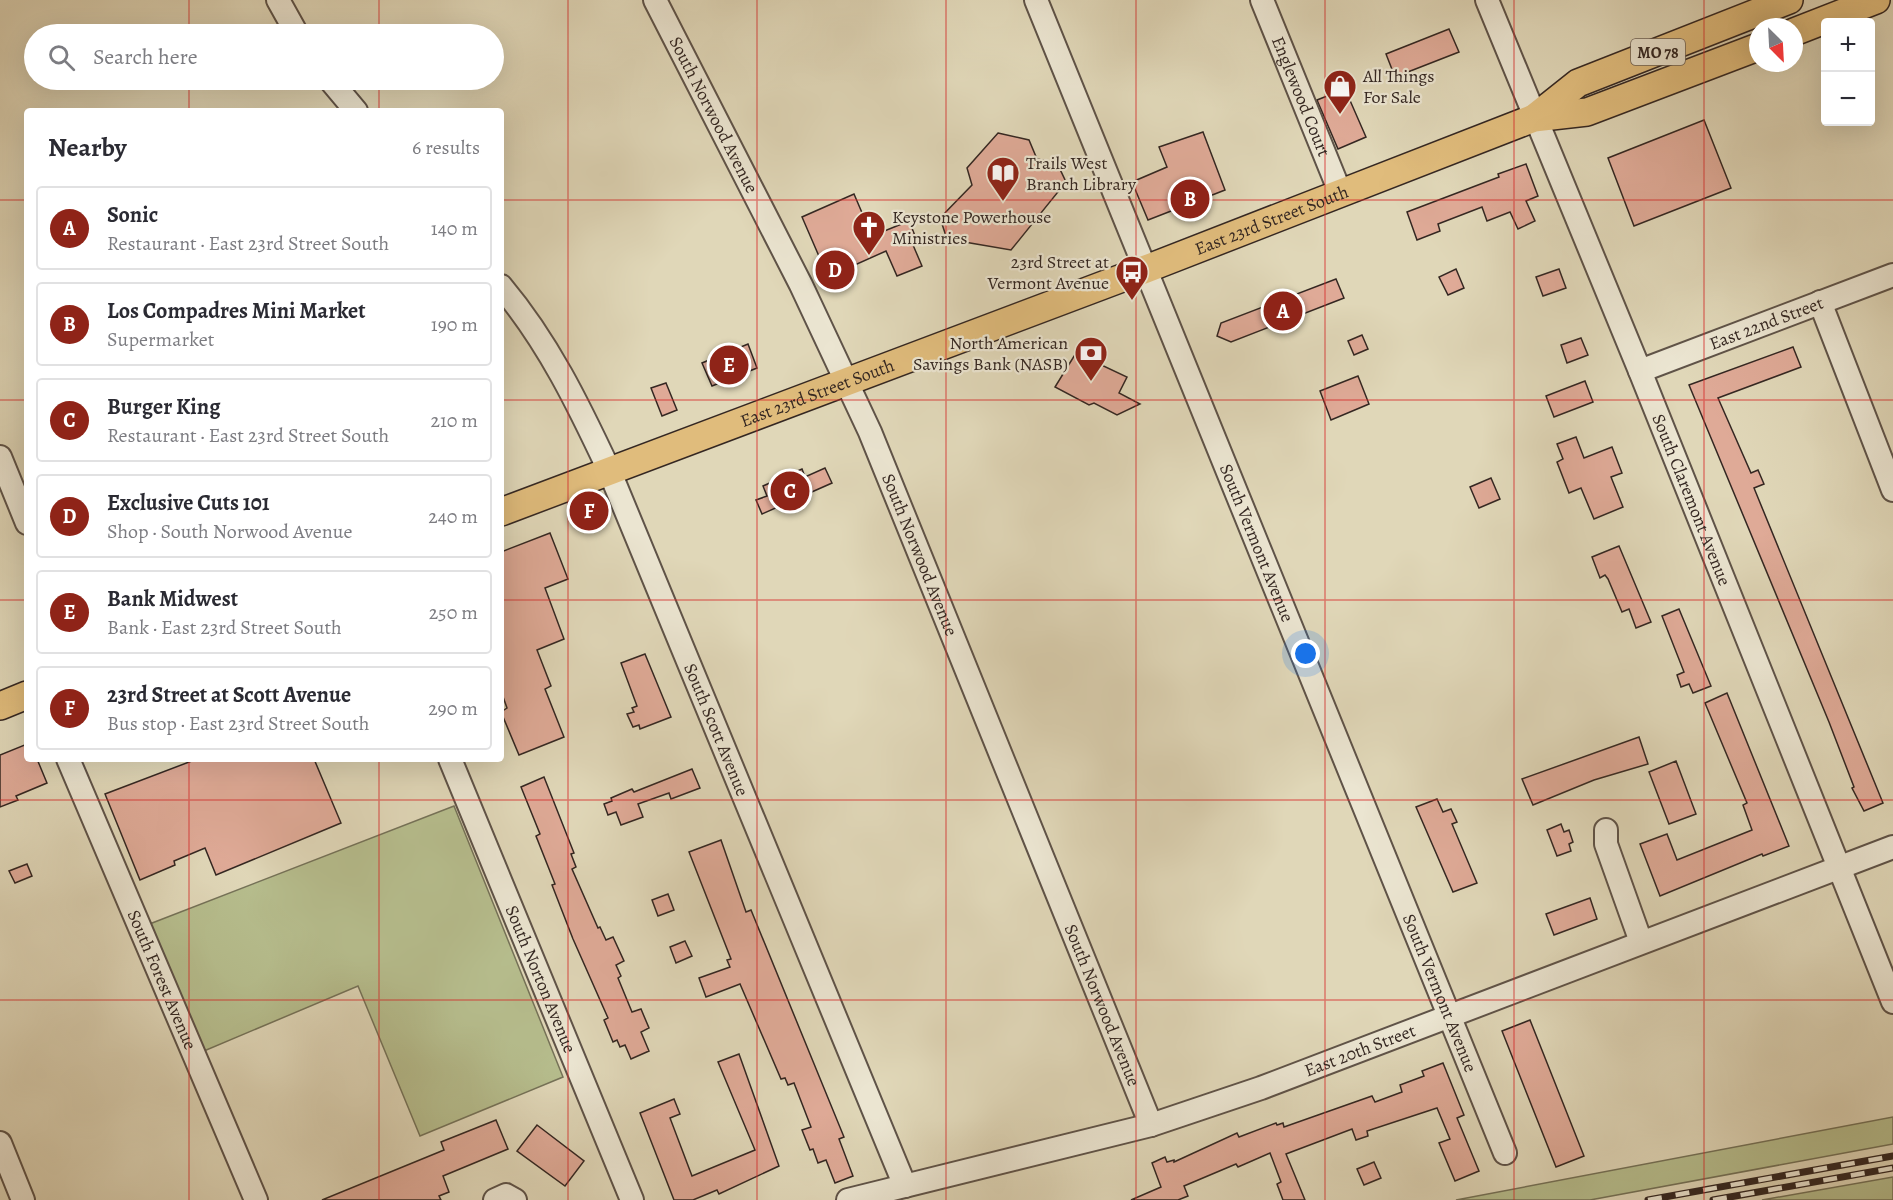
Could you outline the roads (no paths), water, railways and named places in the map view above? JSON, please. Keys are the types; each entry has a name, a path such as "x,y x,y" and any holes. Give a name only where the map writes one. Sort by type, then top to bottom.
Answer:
{"main road":[{"name":"East 23rd Street South","path":"1534,118 1578,83 1789,0"},
{"path":"1803,28 1876,0"},
{"name":"East 23rd Street South","path":"504,511 1146,269 1534,118 1587,112 1749,49"},
{"path":"0,706 24,696"}],"street":[{"path":"278,0 291,24"},
{"name":"South Norwood Avenue","path":"655,0 801,285 845,383 870,432 1151,1125"},
{"name":"South Vermont Avenue","path":"1036,0 1505,1153"},
{"name":"Englewood Court","path":"1262,0 1340,192"},
{"name":"South Claremont Avenue","path":"1487,0 1640,371 1893,1002"},
{"path":"338,90 353,108"},
{"name":"East 22nd Street","path":"1640,371 1893,275"},
{"name":"South Scott Avenue","path":"504,290 530,320 566,380 609,470 905,1186"},
{"path":"1820,302 1893,490"},
{"path":"0,457 24,516"},
{"name":"South Forest Avenue","path":"69,762 256,1200"},
{"name":"South Norton Avenue","path":"451,762 632,1200"},
{"path":"1606,830 1606,844 1641,942"},
{"name":"East 20th Street","path":"848,1200 1151,1125 1261,1088 1449,1014 1893,846"},
{"path":"0,1143 23,1200"},
{"path":"495,1200 506,1196 515,1200"}],"railway":[{"path":"1648,1200 1893,1156"},
{"path":"1713,1200 1893,1168"}],"place":[{"name":"All Things For Sale","path":"1340,115"},
{"name":"Los Compadres Mini Market","path":"1190,199"},
{"name":"Trails West Branch Library","path":"1003,202"},
{"name":"Keystone Powerhouse Ministries","path":"869,256"},
{"name":"Exclusive Cuts 101","path":"835,270"},
{"name":"23rd Street at Vermont Avenue","path":"1132,301"},
{"name":"Sonic","path":"1283,311"},
{"name":"Bank Midwest","path":"729,365"},
{"name":"North American Savings Bank (NASB)","path":"1091,382"},
{"name":"Burger King","path":"790,491"},
{"name":"23rd Street at Scott Avenue","path":"589,511"}]}
